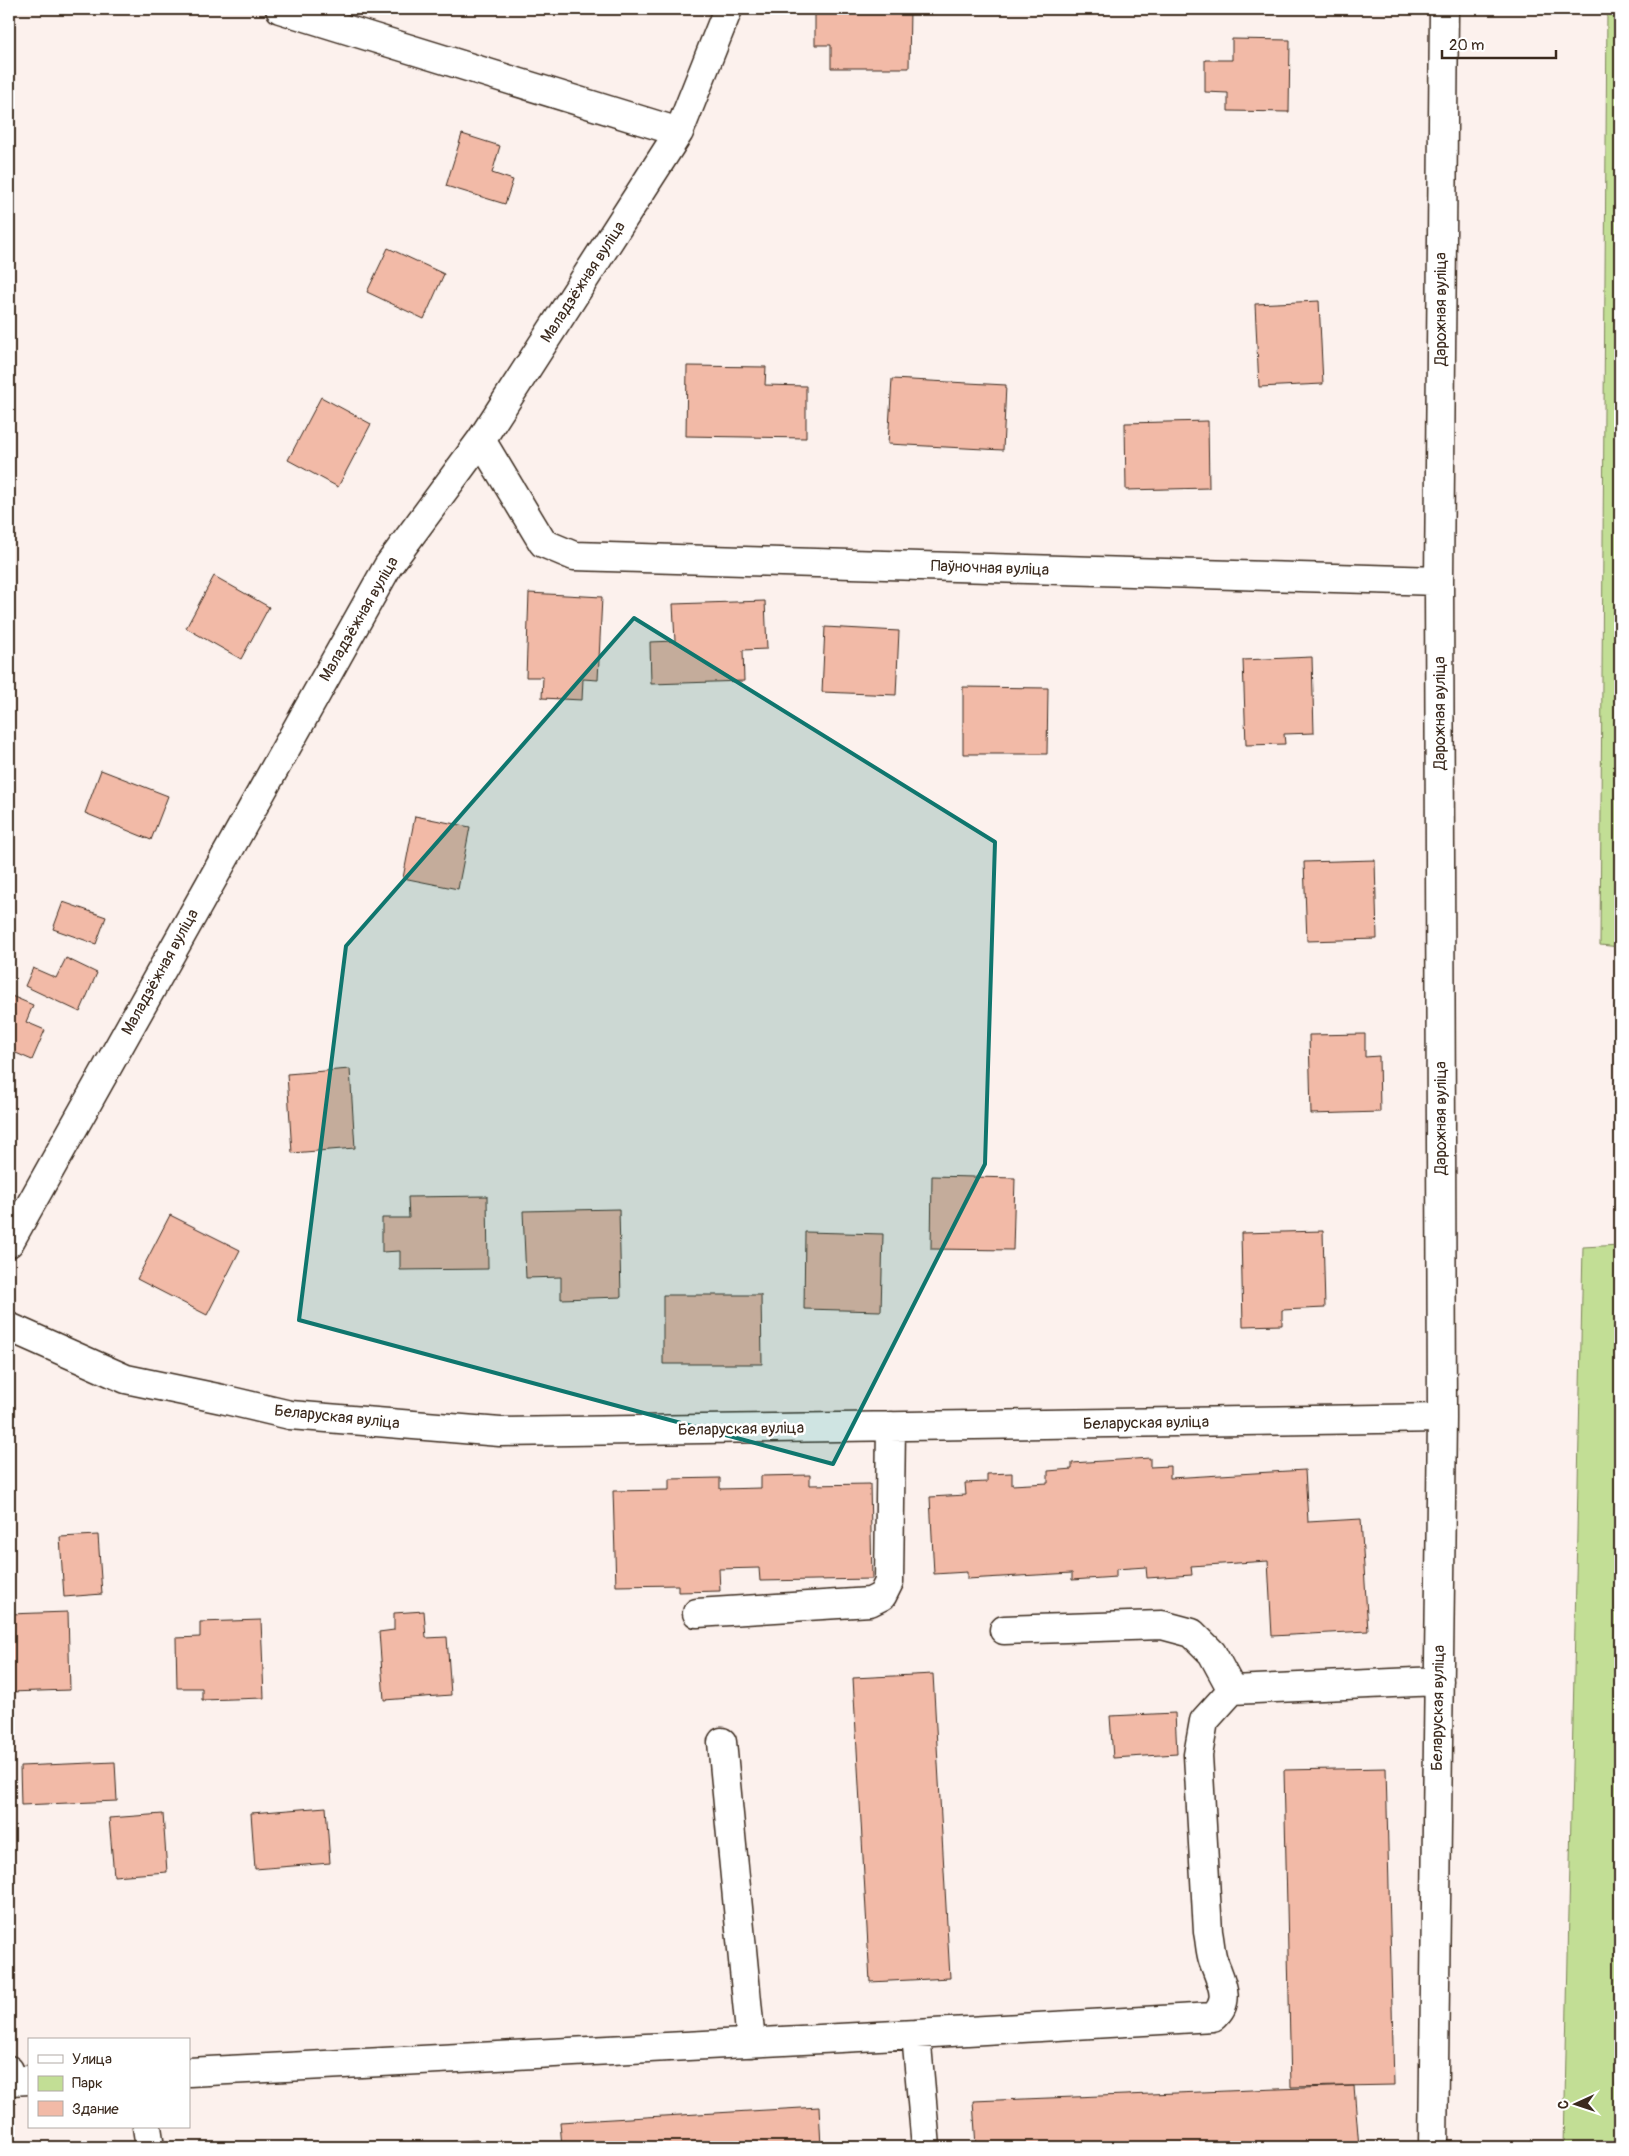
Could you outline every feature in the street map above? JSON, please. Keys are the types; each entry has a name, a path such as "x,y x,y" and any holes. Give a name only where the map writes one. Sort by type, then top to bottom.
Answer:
{"street":[{"path":"280,9 679,132"},
{"name":"Маладзёжная вуліца","path":"9,1244 388,566 481,440 679,132 728,9"},
{"name":"Дарожная вуліца","path":"1442,1418 1439,581 1444,9"},
{"name":"Паўночная вуліца","path":"481,440 543,543 574,556 1439,581"},
{"name":"Беларуская вуліца","path":"9,1327 126,1380 290,1415 500,1432 1442,1418 1433,2147"},
{"path":"697,1613 870,1602 882,1596 889,1582 891,1426"},
{"path":"1004,1630 1162,1625 1192,1633 1212,1653 1232,1690"},
{"path":"190,2072 1206,2019 1213,2017 1220,2011 1225,1999 1223,1984 1213,1958 1208,1932 1198,1755 1204,1722 1232,1690 1439,1681"},
{"path":"722,1742 751,2043"},
{"path":"916,2034 926,2147"},
{"path":"9,2070 10,2081 28,2080"},
{"path":"147,2128 150,2147"}],"highlighted area":[{"path":"634,618 995,842 985,1164 833,1464 299,1320 346,946"}],"green space":[{"path":"1607,9 1620,9 1620,947 1600,945"},
{"path":"1620,1245 1620,2147 1564,2147 1583,1247"}],"building":[{"path":"815,9 910,9 909,68 831,68 831,45 815,45"},
{"path":"1232,39 1290,40 1289,112 1228,111 1228,93 1205,92 1205,60 1232,60"},
{"path":"462,134 500,146 492,173 513,180 505,204 446,186"},
{"path":"388,248 444,274 424,319 367,292"},
{"path":"1319,301 1323,384 1259,387 1255,304"},
{"path":"687,366 766,367 765,385 806,386 806,438 686,436"},
{"path":"892,379 1006,385 1003,450 888,444"},
{"path":"321,397 371,424 338,487 288,460"},
{"path":"1208,421 1209,488 1126,490 1125,423"},
{"path":"214,576 269,607 241,659 186,628"},
{"path":"529,593 602,597 598,680 583,679 582,700 542,698 543,677 526,677"},
{"path":"765,601 767,649 743,650 744,681 651,684 650,642 675,641 673,604"},
{"path":"825,627 899,631 896,695 822,692"},
{"path":"1312,657 1314,733 1284,734 1285,744 1246,745 1243,660"},
{"path":"963,687 1048,688 1047,754 963,754"},
{"path":"101,770 168,796 151,840 85,813"},
{"path":"415,816 470,827 458,889 403,878"},
{"path":"1375,860 1377,939 1307,941 1304,862"},
{"path":"63,902 106,917 96,944 53,929"},
{"path":"66,958 97,973 80,1012 25,986 33,968 56,978"},
{"path":"9,995 33,1005 26,1022 45,1030 32,1060 9,1050"},
{"path":"1365,1034 1365,1057 1379,1056 1380,1112 1311,1114 1309,1035"},
{"path":"350,1069 355,1148 292,1153 287,1074"},
{"path":"932,1176 1015,1178 1013,1250 931,1249"},
{"path":"487,1196 488,1269 400,1270 400,1251 382,1252 382,1218 409,1218 408,1197"},
{"path":"619,1209 621,1297 561,1299 561,1277 526,1278 523,1211"},
{"path":"170,1215 240,1250 207,1315 137,1279"},
{"path":"1323,1231 1325,1308 1282,1310 1282,1325 1243,1326 1241,1233"},
{"path":"805,1232 883,1234 881,1311 804,1309"},
{"path":"663,1295 761,1295 762,1364 663,1364"},
{"path":"1150,1458 1150,1467 1170,1466 1170,1478 1305,1470 1308,1522 1361,1519 1368,1631 1272,1636 1268,1561 1191,1566 1192,1575 1147,1578 1146,1567 1116,1569 1116,1577 1072,1580 1072,1573 967,1579 967,1572 934,1574 930,1497 966,1495 965,1483 987,1482 987,1474 1012,1473 1012,1485 1048,1483 1048,1471 1072,1469 1072,1463"},
{"path":"810,1475 810,1485 870,1484 872,1579 760,1581 759,1568 719,1569 720,1591 678,1592 678,1585 616,1586 613,1491 669,1490 669,1479 720,1478 720,1489 761,1488 761,1476"},
{"path":"98,1535 102,1594 64,1597 60,1537"},
{"path":"424,1611 426,1638 447,1637 451,1695 384,1700 379,1632 394,1630 394,1613"},
{"path":"68,1612 70,1690 9,1692 9,1614"},
{"path":"261,1620 264,1698 202,1700 202,1688 177,1688 176,1638 200,1637 200,1622"},
{"path":"933,1674 950,1978 870,1982 853,1678"},
{"path":"1175,1713 1177,1754 1113,1758 1110,1716"},
{"path":"115,1762 117,1801 21,1805 20,1766"},
{"path":"1386,1768 1394,2085 1291,2087 1284,1770"},
{"path":"326,1807 330,1863 255,1869 251,1813"},
{"path":"163,1814 167,1872 114,1876 109,1818"},
{"path":"1354,2086 1359,2147 976,2147 973,2101"},
{"path":"819,2107 821,2147 562,2147 560,2122"},
{"path":"477,2140 477,2147 365,2147"}]}
